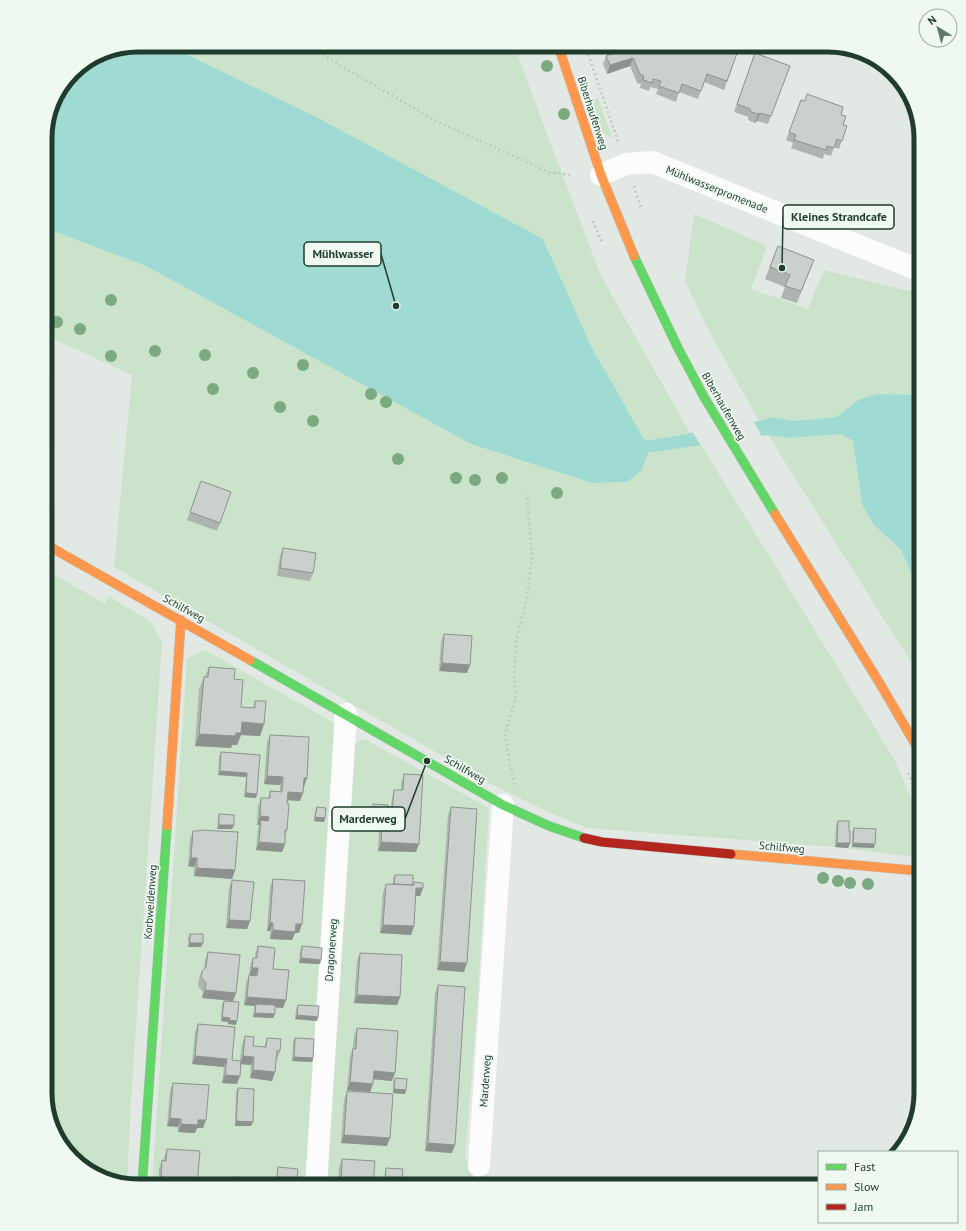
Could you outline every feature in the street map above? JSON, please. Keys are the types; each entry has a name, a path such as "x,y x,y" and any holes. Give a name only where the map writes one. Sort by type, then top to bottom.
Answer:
{"street":[{"name":"Biberhaufenweg","path":"560,52 601,175 631,249 678,348 704,397 749,473 879,682 914,742"},
{"name":"Mühlwasserpromenade","path":"601,175 626,164 652,162 914,268"},
{"name":"Schilfweg","path":"52,548 346,714 503,805 548,826 582,838 602,842 914,869"},
{"name":"Korbweidenweg","path":"142,1179 181,620"},
{"name":"Dragonerweg","path":"316,1179 346,714"},
{"name":"Marderweg","path":"479,1166 503,805"}],"path":[{"path":"317,52 436,121 549,172 570,175"},
{"path":"587,52 617,139"},
{"path":"523,815 510,765 505,734 516,697 514,675 516,641 527,597 532,559 527,494"}],"green space":[{"path":"177,52 517,52 601,276 690,433 645,441 591,346"},
{"path":"598,98 612,138 601,132 591,101"},
{"path":"694,214 767,246 751,289 808,309 824,270 914,292 914,395 877,394 860,399 836,417 794,421 772,417 759,421 706,326 685,280"},
{"path":"52,231 146,266 471,444 592,483 627,482 642,470 648,453 701,445 894,759 914,805 914,857 835,847 588,828 553,814 495,786 114,567 132,375 52,338"},
{"path":"841,434 853,441 862,504 874,525 901,550 914,579 914,667 768,435 790,438"},
{"path":"52,573 105,604 109,596 152,623 162,643 131,1101 127,1178 116,1176 100,1170 81,1158 73,1150 61,1131 53,1104"},
{"path":"205,650 336,724 306,1179 152,1179 187,659"},
{"path":"361,740 366,740 489,808 478,997 465,1160 488,1163 487,1179 325,1179 354,745"}],"water":[{"path":"181,52 318,118 543,239 591,346 645,441 759,421 772,417 794,421 836,417 860,399 877,394 914,395 914,579 901,550 874,525 862,504 853,441 841,434 790,438 768,435 648,453 642,470 627,482 592,483 471,444 146,266 52,231 52,133 55,116 61,100 73,81 90,67 110,57 127,53"}],"pier":[{"path":"753,420 763,438 702,447 692,431"}],"building":[{"path":"618,52 687,52 693,54 694,52 737,52 727,81 707,74 701,91 682,84 679,93 659,86 661,81 653,79 652,83 643,80 644,76 640,74 633,58 610,65 606,56"},
{"path":"755,53 790,66 771,116 751,112 750,109 737,104"},
{"path":"807,94 843,107 841,115 846,116 843,125 847,126 842,141 837,139 834,148 827,146 826,150 794,140 796,135 789,132 801,100 805,101"},
{"path":"778,246 814,260 801,291 785,286 790,275 770,267"},
{"path":"201,481 231,492 220,523 190,512"},
{"path":"283,548 316,553 313,573 280,568"},
{"path":"444,634 472,636 470,665 442,663"},
{"path":"209,667 235,669 234,679 243,680 241,707 255,708 255,701 266,701 264,724 242,722 241,733 236,733 235,736 199,734 204,677 208,677"},
{"path":"270,735 309,737 307,778 304,778 303,793 288,792 287,804 289,804 287,830 285,830 285,844 259,842 261,820 268,821 269,817 260,816 261,798 270,798 270,791 282,792 283,777 267,776"},
{"path":"221,752 260,755 257,794 246,793 247,773 220,771"},
{"path":"404,774 423,775 419,844 381,842 382,823 391,824 394,790 403,790"},
{"path":"373,804 388,805 388,816 373,815"},
{"path":"317,807 326,808 325,818 315,817"},
{"path":"451,807 477,809 467,963 440,962"},
{"path":"219,814 234,815 234,825 219,825"},
{"path":"838,821 849,821 850,843 837,843"},
{"path":"854,828 876,829 875,844 853,843"},
{"path":"193,831 238,832 235,870 197,868 197,858 191,858"},
{"path":"395,875 413,875 413,885 394,884"},
{"path":"273,879 305,881 302,924 296,924 295,932 273,930 273,923 270,922"},
{"path":"232,880 254,882 250,921 229,920"},
{"path":"414,882 423,883 423,888 416,888 414,926 383,925 386,884 414,885"},
{"path":"190,934 203,934 203,943 190,943"},
{"path":"258,946 275,948 273,969 289,970 286,1000 247,997 249,975 257,976 258,968 252,968 253,958 257,958"},
{"path":"302,946 322,948 321,960 301,958"},
{"path":"208,952 240,955 236,993 205,990 206,983 201,977 202,971 206,967"},
{"path":"360,953 402,955 400,997 357,995"},
{"path":"438,985 465,987 455,1145 428,1143"},
{"path":"224,1001 239,1002 237,1021 222,1017"},
{"path":"256,1004 275,1005 275,1014 255,1013"},
{"path":"298,1005 319,1006 318,1017 297,1015"},
{"path":"198,1024 235,1027 232,1060 241,1061 240,1076 225,1075 227,1059 195,1056"},
{"path":"357,1028 398,1031 395,1073 374,1071 373,1084 350,1082 353,1048 356,1049"},
{"path":"245,1036 254,1037 253,1046 266,1047 267,1038 281,1039 280,1051 277,1051 275,1072 253,1070 254,1057 243,1056"},
{"path":"295,1038 314,1039 313,1058 294,1057"},
{"path":"395,1078 407,1079 406,1090 394,1089"},
{"path":"173,1083 209,1085 206,1120 198,1120 198,1125 181,1124 181,1119 170,1118"},
{"path":"238,1088 254,1089 253,1122 236,1121"},
{"path":"347,1091 393,1094 390,1138 344,1135"},
{"path":"167,1149 200,1151 198,1179 165,1179 165,1177 161,1177 162,1160 166,1161"},
{"path":"342,1159 375,1161 374,1179 341,1179"},
{"path":"278,1167 298,1169 297,1179 277,1177"},
{"path":"386,1168 403,1169 402,1179 385,1179"},
{"path":"233,1177 264,1179 233,1179"}],"traffic: fast":[{"path":"634,256 678,348 704,397 775,514"},
{"path":"250,660 503,805 549,826 584,838"},
{"path":"142,1179 167,826"}],"traffic: slow":[{"path":"560,52 601,175 634,256"},
{"path":"775,514 879,682 914,742"},
{"path":"52,548 250,660"},
{"path":"167,826 181,620"},
{"path":"731,854 914,870"}],"traffic: jam":[{"path":"584,838 602,842 731,854"}],"place":[{"name":"Kleines Strandcafe","path":"782,268"},
{"name":"Mühlwasser","path":"396,306"},
{"name":"Marderweg","path":"427,761"}]}
